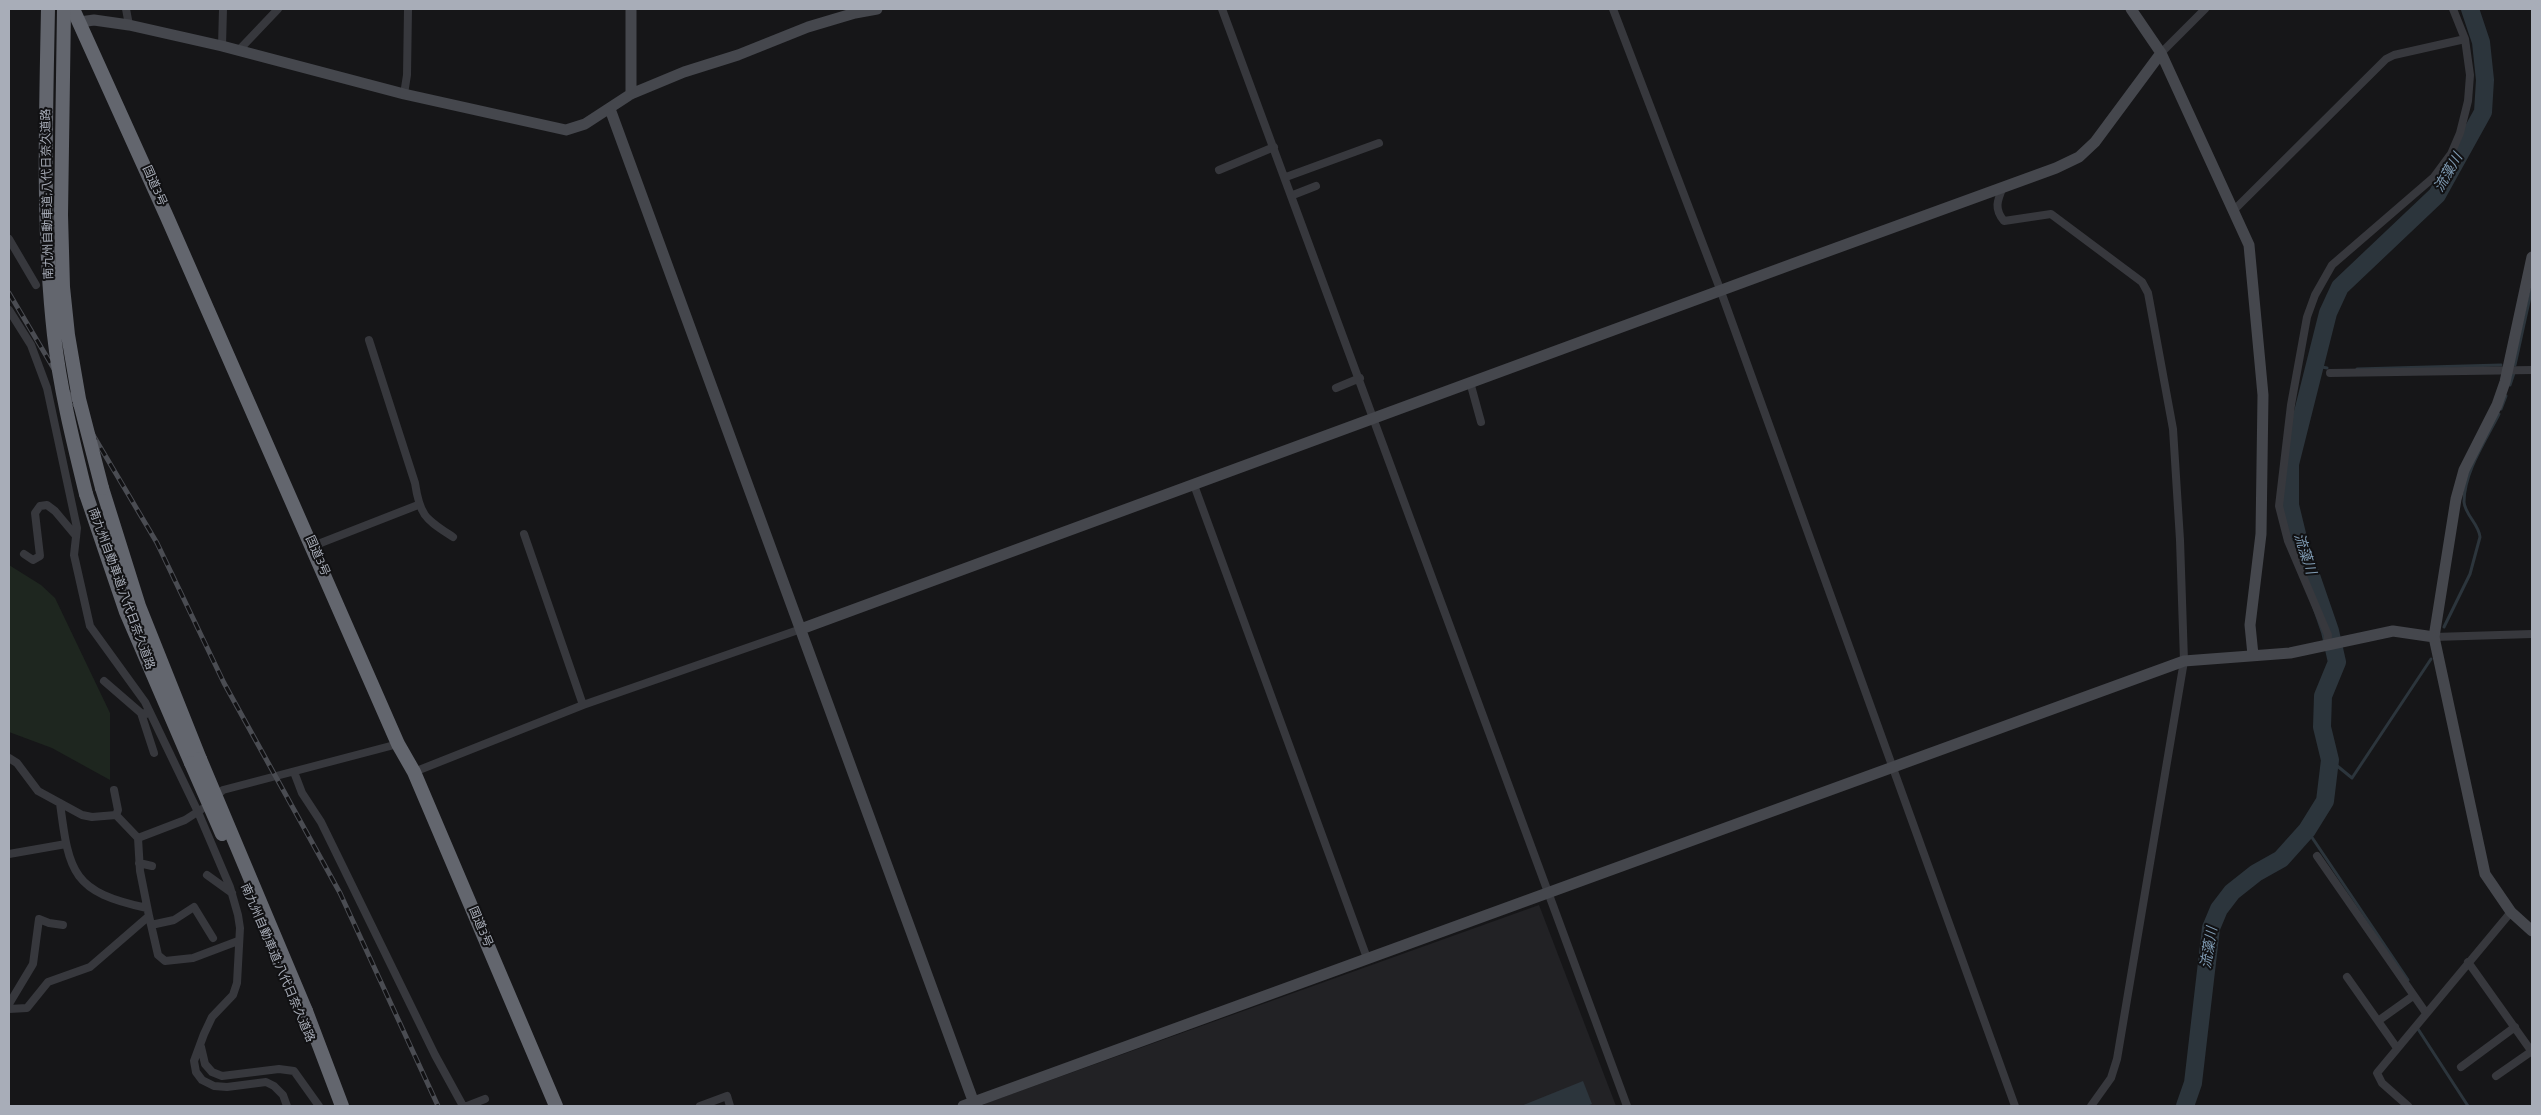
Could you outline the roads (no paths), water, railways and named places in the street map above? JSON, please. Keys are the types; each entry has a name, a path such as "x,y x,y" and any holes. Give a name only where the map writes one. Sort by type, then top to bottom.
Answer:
{"highway":[{"path":"41,9 43,126 46,153"},
{"name":"南九州自動車道;八代日奈久道路","path":"48,9 46,153 49,288 63,400 86,494 126,612 196,761 342,1106"},
{"name":"南九州自動車道;八代日奈久道路","path":"64,9 61,206 63,287 68,335 79,399 102,488 139,606 196,761"},
{"name":"国道3号","path":"73,9 313,546 398,744 414,772 556,1106"},
{"name":"南九州自動車道;八代日奈久道路","path":"303,1012 336,1106"}],"street":[{"path":"126,9 129,25"},
{"path":"222,46 223,9"},
{"path":"239,50 278,9"},
{"path":"404,94 407,75 408,9"},
{"path":"631,9 631,94"},
{"path":"80,22 94,20 129,25 239,50 404,94 566,130 585,124 631,94 684,72 836,14 877,9"},
{"path":"1222,9 1293,195 1627,1106"},
{"path":"1613,9 1720,289 2015,1106"},
{"path":"2131,9 2161,53 2247,241 2263,395 2261,534 2250,625 2254,655"},
{"path":"414,772 583,704 801,629 1720,289 2056,168 2079,157 2095,142 2161,53 2206,9"},
{"path":"2328,646 2328,635 2318,606 2288,541 2279,506 2291,405 2308,317 2315,295 2332,265 2434,177 2451,154 2460,133 2468,101 2470,64 2465,39 2453,9"},
{"path":"2233,211 2386,59 2394,55 2465,39"},
{"path":"610,109 801,629 971,1105 1367,958 2184,661 2290,653 2393,631 2434,637 2532,634"},
{"path":"1286,177 1379,143"},
{"path":"1219,170 1274,147"},
{"path":"1293,195 1316,186"},
{"path":"2003,187 1997,202 1998,213 2004,221 2051,214 2142,282 2148,292 2172,429 2180,540 2184,661 2117,1059 2111,1078 2091,1106"},
{"path":"9,239 36,285"},
{"path":"2530,927 2511,912 2485,874 2434,637 2456,499 2461,480 2513,370 2532,257"},
{"path":"9,310 32,345 42,372 77,528 76,568 90,626 145,702 198,812 242,921 238,941 237,983 232,995 212,1017 194,1061 196,1072 202,1080 214,1086 227,1087 266,1082 274,1086 283,1095 287,1106"},
{"path":"369,340 415,483 418,506 427,520 453,537"},
{"path":"2330,373 2532,370"},
{"path":"1336,388 1360,378"},
{"path":"1470,382 1481,422"},
{"path":"1194,485 1367,958"},
{"path":"24,554 33,560 40,556 35,513 40,506 47,505 56,511 76,536"},
{"path":"313,546 418,506"},
{"path":"524,534 583,704"},
{"path":"104,680 142,713 154,753"},
{"path":"142,713 150,714"},
{"path":"138,838 186,820 223,790 398,744"},
{"path":"9,758 17,763 38,791 82,815 92,817 116,815"},
{"path":"294,772 302,793 321,822 434,1055 463,1106"},
{"path":"114,790 118,810 116,815"},
{"path":"60,803 66,844 75,872 82,883 94,891 148,912"},
{"path":"116,815 138,838 139,863 148,912 158,954 164,962 193,958 238,941"},
{"path":"9,854 66,844"},
{"path":"2317,856 2426,1013"},
{"path":"139,863 152,866"},
{"path":"207,875 232,893"},
{"path":"151,925 174,920 194,907 213,938"},
{"path":"9,1009 27,1008 48,982 90,967 148,912"},
{"path":"2408,1106 2376,1076 2397,1048 2511,912"},
{"path":"9,1004 33,964 39,919 63,925"},
{"path":"2468,962 2532,1052 2496,1076"},
{"path":"2347,977 2397,1048"},
{"path":"2378,1021 2414,996"},
{"path":"2461,1067 2515,1027"},
{"path":"200,1046 205,1064 212,1072 222,1076 279,1069 294,1071 319,1106"},
{"path":"700,1106 727,1096 730,1106"},
{"path":"467,1106 485,1099"}],"waterway":[{"name":"流藻川","path":"2185,1106 2193,1083 2211,928 2219,909 2232,892 2256,873 2281,859 2307,830 2325,801 2330,760 2322,727 2323,696 2337,662 2330,631 2298,538 2290,505 2290,464 2328,313 2340,287 2437,195 2483,112 2485,80 2481,42 2470,9"},
{"path":"2515,365 2532,288"},
{"path":"2318,360 2322,367 2327,368"},
{"path":"2357,369 2501,365"},
{"path":"2510,385 2514,373"},
{"path":"2501,409 2506,396"},
{"path":"2444,627 2470,574 2480,537 2465,507 2465,491 2468,479 2477,456 2499,414"},
{"path":"2330,760 2352,778 2431,659"},
{"path":"2307,830 2408,980"},
{"path":"2418,1029 2468,1106"}],"railway":[{"path":"9,293 157,543 224,683 340,893 438,1106"}]}
